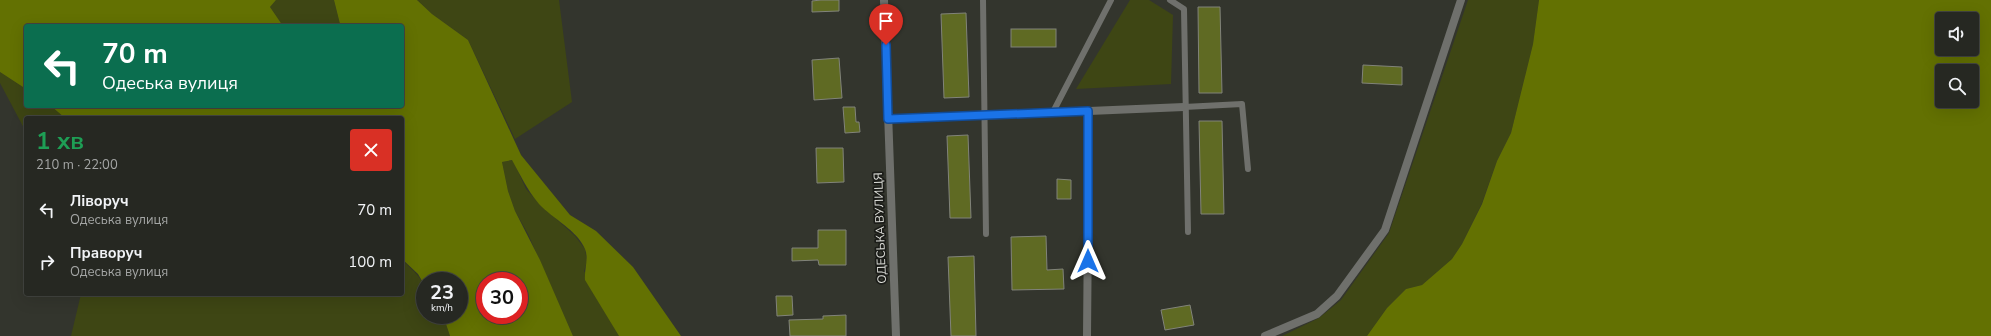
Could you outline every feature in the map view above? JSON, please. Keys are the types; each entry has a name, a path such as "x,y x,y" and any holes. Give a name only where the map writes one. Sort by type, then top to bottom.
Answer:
{"street":[{"name":"ОДЕСЬКА ВУЛИЦЯ","path":"884,0 896,336"},
{"path":"1265,336 1317,314 1337,296 1385,230 1461,0"},
{"path":"888,119 1184,107"},
{"path":"1087,336 1088,111"}],"lane":[{"path":"983,0 986,234"},
{"path":"1053,112 1111,0"},
{"path":"1170,0 1184,9 1184,107 1188,232"},
{"path":"1184,107 1242,104 1248,169"}],"shaded area":[{"path":"0,0 276,0 270,7 282,24 24,24 24,88 0,72"},
{"path":"276,0 334,0 340,24 282,24 270,7"},
{"path":"334,0 417,0 432,14 468,40 521,155 570,215 596,231 633,267 681,336 619,336 585,280 587,257 581,242 571,230 539,204 527,188 512,160 502,162 508,191 515,211 540,260 573,336 450,336 446,324 468,324 468,272 416,272 404,261 404,116 63,116 53,108 404,108 404,24 340,24"},
{"path":"417,0 559,0 572,102 515,139 468,40 432,14"},
{"path":"1130,0 1149,0 1173,15 1171,84 1076,89"},
{"path":"1468,0 1539,0 1533,44 1511,133 1497,161 1482,203 1462,244 1452,259 1422,285 1406,289 1387,308 1367,336 1282,336 1319,318 1341,300 1389,233"},
{"path":"1539,0 1991,0 1991,336 1367,336 1387,308 1406,289 1422,285 1452,259 1462,244 1482,204 1497,161 1511,133 1533,44"},
{"path":"0,72 24,88 24,108 53,108 63,116 24,116 24,128 0,83"},
{"path":"513,160 526,189 575,236 585,249 587,262 584,271 619,336 573,336 528,234 515,211 508,191 502,162"},
{"path":"404,262 416,274 416,324 446,324 450,336 71,336 81,296 404,296"}],"building":[{"path":"839,0 839,11 812,12 812,1"},
{"path":"1198,7 1220,7 1222,93 1199,93"},
{"path":"966,13 969,97 944,98 941,14"},
{"path":"1011,29 1056,29 1056,47 1011,47"},
{"path":"839,58 842,98 814,100 812,60"},
{"path":"1363,65 1402,67 1402,85 1362,83"},
{"path":"843,107 855,107 856,122 859,122 860,132 845,133"},
{"path":"1199,121 1222,121 1224,214 1201,214"},
{"path":"968,135 971,218 950,218 947,136"},
{"path":"816,148 843,148 844,182 817,183"},
{"path":"1057,179 1071,180 1071,199 1057,199"},
{"path":"818,230 846,230 846,265 819,265 818,260 792,261 792,248 818,248"},
{"path":"1046,236 1047,270 1063,269 1064,289 1012,290 1011,237"},
{"path":"974,256 976,336 951,336 948,257"},
{"path":"776,296 792,296 793,315 777,316"},
{"path":"1190,305 1194,325 1165,330 1161,310"},
{"path":"846,315 846,336 790,336 789,320 823,319 823,316"}],"route":[{"path":"886,45 888,119 1088,111 1088,261"}]}
